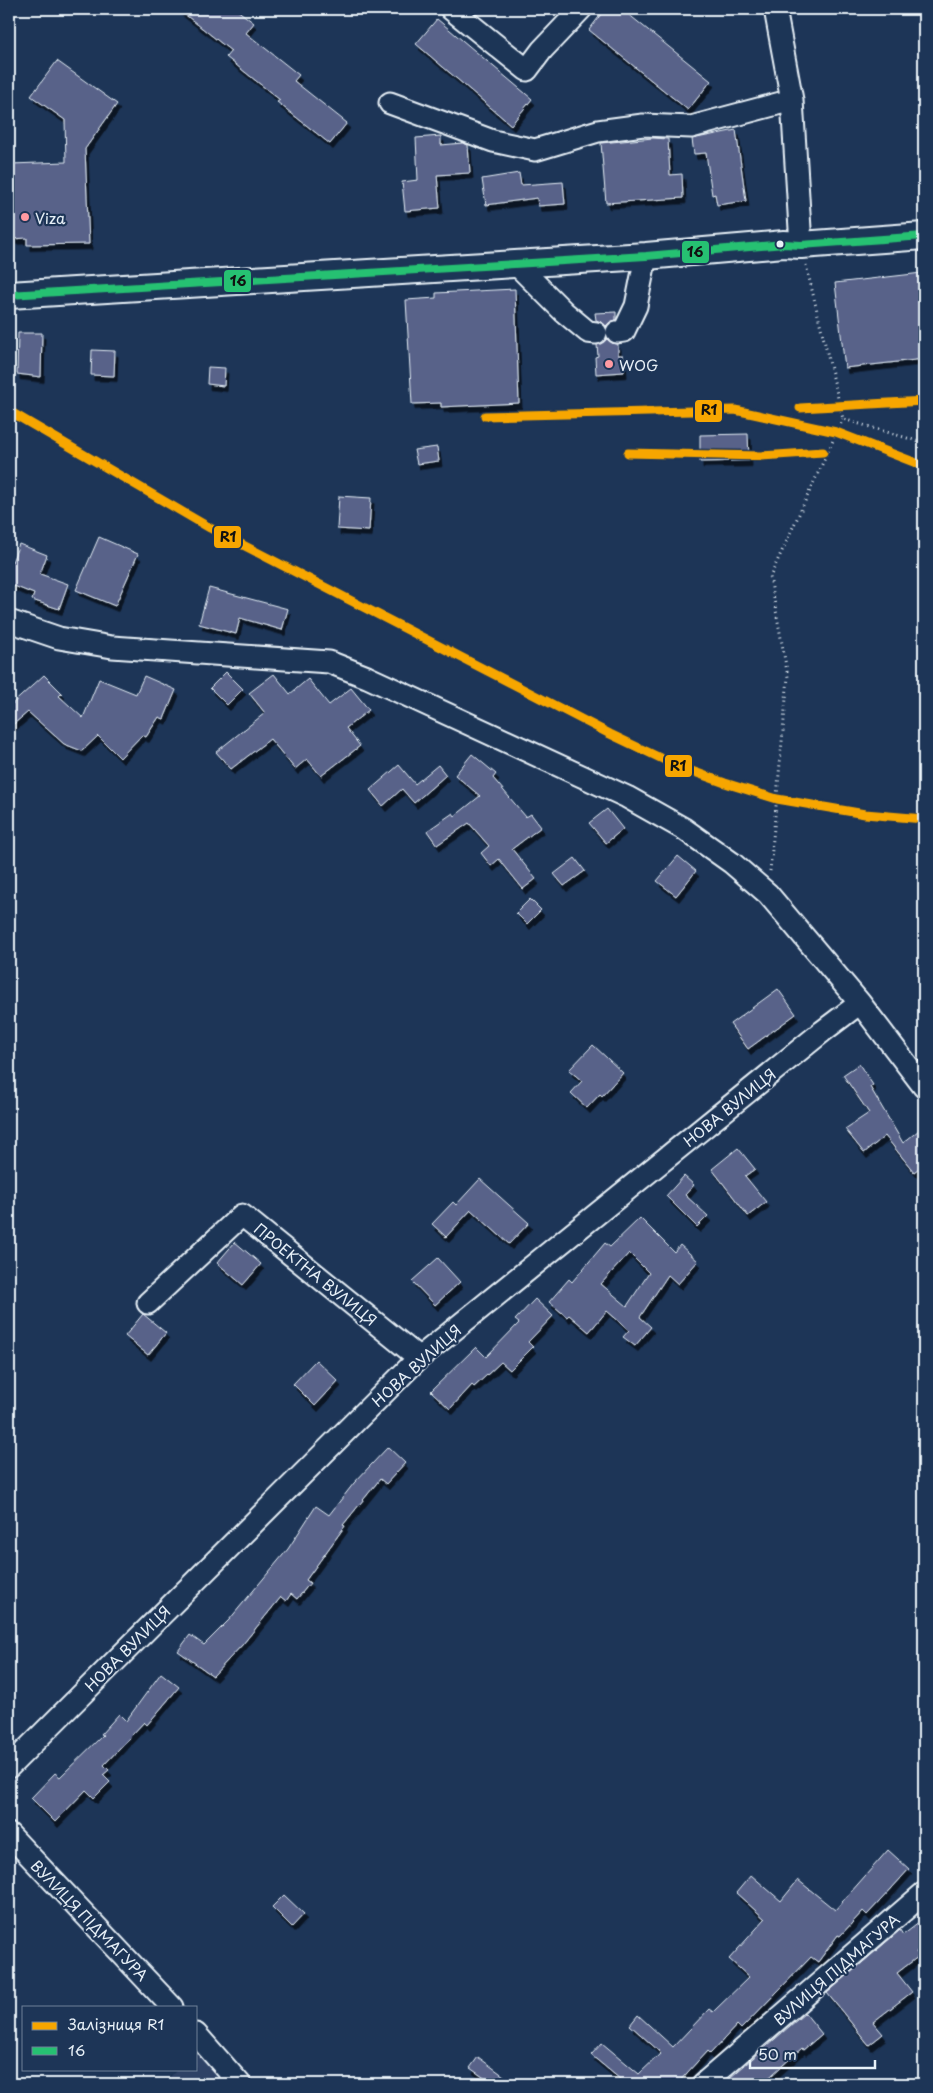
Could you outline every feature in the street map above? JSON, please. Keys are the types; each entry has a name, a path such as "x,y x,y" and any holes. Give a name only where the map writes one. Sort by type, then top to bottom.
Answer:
{"main road":[{"path":"9,295 646,256 784,244 801,245 924,236"}],"street":[{"path":"451,9 527,70 542,50 581,9"},
{"path":"775,9 792,100 801,245"},
{"path":"390,103 493,141 535,150 598,131 642,125 691,127 792,100"},
{"path":"516,264 564,312 588,332 624,331 636,306 646,256"},
{"path":"9,621 59,638 112,647 329,662 368,677 628,797 684,829 732,863 768,894 860,1003 924,1087"},
{"name":"НОВА ВУЛИЦЯ","path":"9,1767 419,1358 822,1031 860,1003"},
{"name":"ПРОЕКТНА ВУЛИЦЯ","path":"148,1303 242,1215 419,1358"},
{"name":"ВУЛИЦЯ ПІДМАГУРА","path":"9,1834 171,2006"},
{"name":"ВУЛИЦЯ ПІДМАГУРА","path":"703,2084 924,1893"},
{"path":"198,2036 240,2084"}],"path":[{"path":"768,894 788,677 770,577 843,419 801,245"},
{"path":"843,419 924,443"}],"shaded area":[{"path":"198,2054 225,2084 163,2084 177,2070 198,2070"}],"building":[{"path":"178,9 236,9 254,23 246,33 299,75 294,81 347,123 330,144 277,102 280,100 226,57 231,51"},
{"path":"605,9 622,9 711,81 688,110 589,30"},
{"path":"437,19 532,99 511,125 416,44"},
{"path":"57,61 117,104 85,149 89,244 27,245 27,238 13,239 11,164 66,162 65,120 31,96"},
{"path":"736,130 746,201 717,205 715,194 712,195 706,153 694,154 692,139"},
{"path":"441,136 441,145 463,143 468,145 470,173 437,175 440,208 405,211 402,182 418,180 416,138"},
{"path":"653,138 668,139 670,175 682,174 683,198 606,203 601,143"},
{"path":"519,173 521,185 563,182 565,204 538,206 537,198 486,205 482,179"},
{"path":"922,273 924,359 845,368 835,283"},
{"path":"515,289 519,403 441,407 441,403 412,404 406,300 436,298 436,293"},
{"path":"616,312 616,320 606,326 596,320 595,313"},
{"path":"18,333 42,333 41,377 17,374"},
{"name":"WOG","path":"607,339 612,343 618,344 618,355 623,355 624,372 596,374 595,357 598,356 597,345"},
{"path":"92,350 115,351 114,376 91,375"},
{"path":"208,367 225,368 224,386 207,384"},
{"path":"748,434 749,461 700,462 700,435"},
{"path":"437,447 439,461 417,464 414,450"},
{"path":"339,496 371,498 369,531 337,529"},
{"path":"99,537 138,554 115,606 76,590"},
{"path":"19,544 47,555 40,574 68,584 59,609 32,600 34,594 9,584 9,560 12,562"},
{"path":"209,588 288,609 282,630 240,618 236,634 199,624"},
{"path":"226,672 243,689 227,705 210,688"},
{"path":"274,674 290,694 308,679 329,705 351,688 369,710 346,728 360,746 321,776 307,759 295,769 270,739 231,769 216,752 265,713 249,693"},
{"path":"44,675 62,693 59,696 83,718 99,679 136,694 144,676 176,690 164,719 159,717 146,737 142,735 120,758 98,736 82,751 64,744 28,712 9,728 9,707"},
{"path":"472,754 496,774 493,778 526,817 531,814 541,827 512,849 536,879 523,889 499,859 491,866 481,853 489,846 469,823 437,845 427,831 453,813 455,816 480,796 455,775"},
{"path":"399,765 415,784 438,765 446,775 414,803 402,789 383,806 370,790"},
{"path":"607,809 623,829 606,843 589,823"},
{"path":"678,856 696,871 676,896 657,881"},
{"path":"575,858 585,871 564,886 554,874"},
{"path":"530,899 541,910 527,924 516,913"},
{"path":"778,989 796,1014 748,1049 730,1024"},
{"path":"593,1045 623,1073 602,1096 600,1094 587,1108 571,1093 582,1081 569,1070"},
{"path":"859,1064 873,1085 870,1087 903,1143 924,1126 924,1164 914,1172 885,1136 864,1153 845,1129 869,1113 843,1075"},
{"path":"738,1148 755,1169 745,1176 766,1202 748,1216 712,1169"},
{"path":"684,1176 694,1185 685,1195 708,1216 697,1227 666,1196"},
{"path":"480,1179 529,1223 509,1244 471,1210 446,1237 432,1224 453,1202 456,1205"},
{"path":"640,1218 674,1252 680,1245 698,1261 678,1284 668,1275 640,1317 651,1327 635,1346 623,1337 629,1330 607,1311 589,1332 569,1315 567,1317 549,1302 569,1279 572,1282 605,1243 610,1247","holes":["629,1253 649,1273 627,1306 601,1284"]},
{"path":"235,1242 261,1264 243,1285 217,1263"},
{"path":"438,1258 460,1282 435,1305 412,1281"},
{"path":"535,1299 553,1316 528,1342 533,1347 510,1370 501,1362 474,1387 472,1385 450,1409 431,1391 476,1347 486,1357 519,1323 515,1320"},
{"path":"143,1314 166,1333 148,1355 125,1336"},
{"path":"316,1360 338,1381 315,1406 293,1384"},
{"path":"388,1447 405,1463 386,1484 380,1479 343,1525 345,1526 306,1580 310,1583 297,1599 291,1594 286,1601 281,1597 243,1644 213,1676 178,1651 190,1635 204,1645 229,1620 288,1549 316,1506 329,1515 354,1483"},
{"path":"161,1673 179,1687 147,1725 144,1722 104,1765 109,1770 103,1775 110,1782 94,1798 86,1790 55,1822 31,1798 55,1773 60,1777 103,1735 101,1734 119,1714 126,1721"},
{"path":"888,1850 909,1869 892,1888 867,1915 863,1911 840,1936 838,1935 818,1962 811,1957 741,2029 737,2025 710,2054 707,2051 677,2084 626,2084 591,2055 602,2043 639,2074 661,2053 630,2025 638,2015 673,2047 709,2009 713,2012 749,1977 729,1959 765,1919 736,1893 751,1875 781,1901 798,1880 835,1910"},
{"path":"284,1895 304,1914 292,1927 272,1907"},
{"path":"924,1919 924,1945 916,1952 919,1956 897,1973 912,1992 873,2022 883,2034 869,2045 827,1993 900,1930 903,1935"},
{"path":"805,2013 822,2034 803,2050 802,2048 762,2084 723,2084"},
{"path":"478,2057 515,2084 493,2084 470,2068"}],"rail line":[{"name":"R1","path":"800,408 924,401"},
{"name":"R1","path":"485,416 735,410 836,432 924,466"},
{"name":"R1","path":"9,411 210,528 610,734 675,765 777,799 865,814 924,819"},
{"name":"R1","path":"628,453 761,456 823,452"}],"transit line":[{"name":"16","path":"9,295 646,256 784,244 801,245 924,236"}],"place":[{"name":"Viza","path":"25,217"},
{"name":"WOG","path":"609,364"}]}
